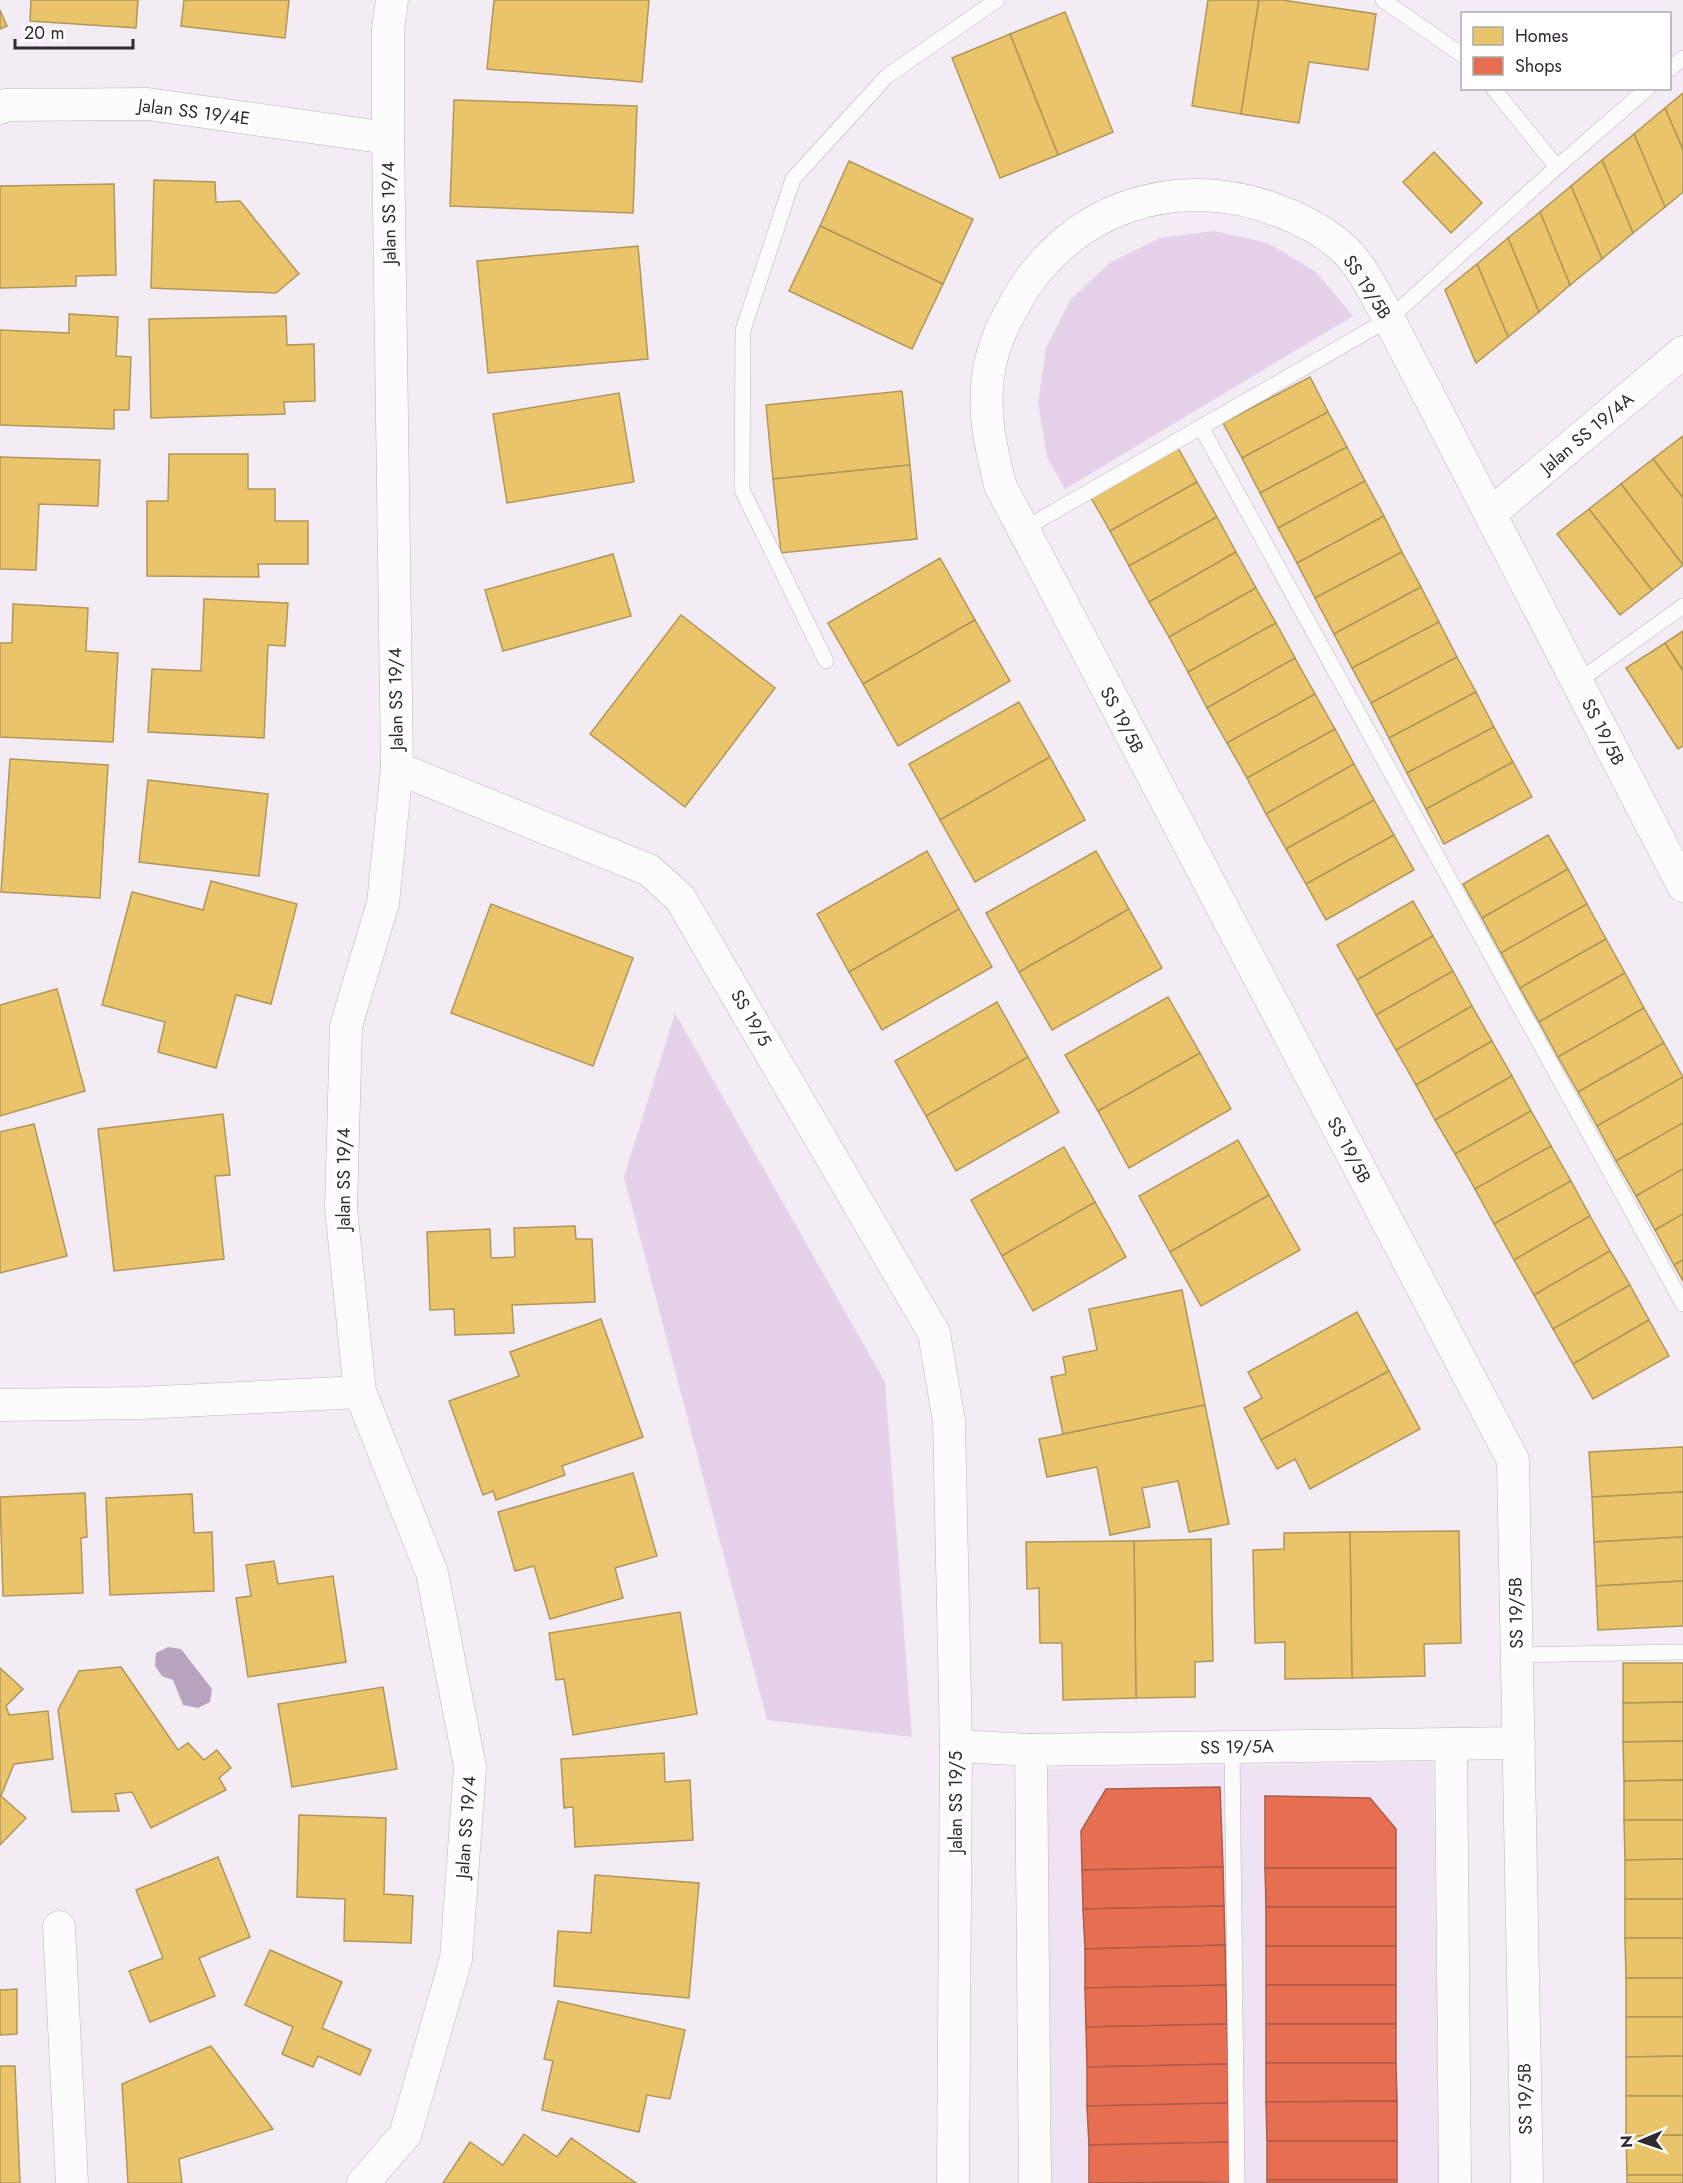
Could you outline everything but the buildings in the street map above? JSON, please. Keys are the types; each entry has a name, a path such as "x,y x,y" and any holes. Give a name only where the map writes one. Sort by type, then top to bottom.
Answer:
{"street":[{"name":"Jalan SS 19/4","path":"363,2183 405,2135 456,1959 470,1767 432,1573 360,1392 341,1208 346,1026 383,903 397,768 388,138 388,29 392,0"},
{"name":"Jalan SS 19/4E","path":"0,108 5,105 148,104 388,138"},
{"name":"SS 19/5B","path":"1527,2183 1513,1460 1000,485 986,420 988,376 999,334 1023,286 1059,245 1105,215 1157,197 1201,194 1254,201 1308,222 1346,251 1370,286 1389,320 1577,682 1675,849 1683,886"},
{"name":"Jalan SS 19/4A","path":"1490,514 1683,352"},
{"name":"SS 19/5","path":"397,768 649,870 680,898 934,1333 950,1421"},
{"path":"0,1405 140,1403 360,1392"},
{"name":"Jalan SS 19/5","path":"950,1421 956,1746 953,2183"},
{"name":"SS 19/5A","path":"956,1746 1031,1750 1451,1746 1518,1743"},
{"path":"1451,1746 1455,2183"},
{"path":"1031,1750 1035,2183"},
{"path":"58,1928 72,2183"}],"lane":[{"path":"826,661 742,490 742,330 793,179 887,76 997,0"},
{"path":"1383,0 1461,55"},
{"path":"1671,68 1683,58"},
{"path":"1495,90 1557,167"},
{"path":"1022,530 1389,320 1557,167 1646,90"},
{"path":"1201,427 1683,1304"},
{"path":"1577,682 1683,606"},
{"path":"1517,1654 1683,1652"},
{"path":"1232,1747 1237,2183"}],"shaded area":[{"path":"1214,231 1268,243 1316,272 1353,316 1065,489 1047,457 1038,403 1046,348 1071,299 1111,262 1160,238"},
{"path":"675,1013 885,1382 912,1737 767,1720 624,1177"},
{"path":"168,1647 181,1649 212,1689 210,1702 198,1708 183,1705 173,1680 162,1676 155,1666 156,1653"},
{"path":"1433,1762 1441,2183 1051,2183 1045,1769"}]}
